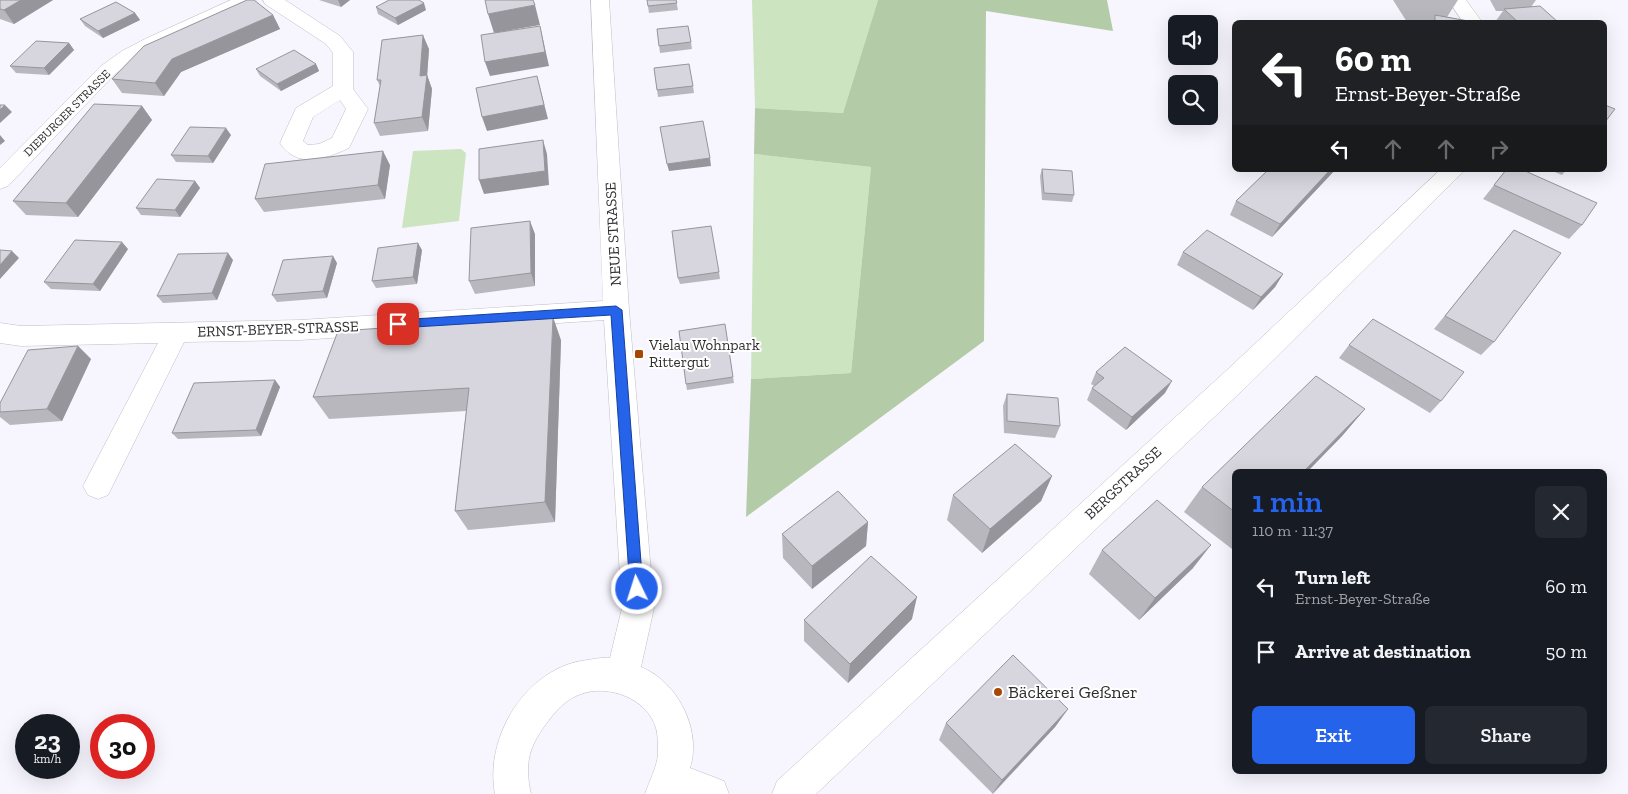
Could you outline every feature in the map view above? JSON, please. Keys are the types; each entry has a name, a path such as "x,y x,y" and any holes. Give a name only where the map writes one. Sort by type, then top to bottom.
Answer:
{"street":[{"name":"DIEBURGER STRASSE","path":"0,181 108,70 129,55 154,42 246,0"},
{"path":"272,0 333,40 343,52 343,89"},
{"name":"NEUE STRASSE","path":"600,0 616,310 638,608 623,675"},
{"path":"1457,0 1471,20"},
{"name":"BERGSTRASSE","path":"790,794 1229,384 1452,172"},
{"name":"ERNST-BEYER-STRASSE","path":"0,332 21,336 300,330 616,310"},
{"path":"98,486 176,333"},
{"path":"513,794 510,764 516,737 530,712 550,693 573,679 598,673 623,675 646,685 662,702 674,725 676,751 667,787 711,794"}],"green space":[{"path":"752,0 878,0 843,113 755,108"},
{"path":"878,0 1107,0 1113,31 986,11 984,341 746,517 751,379 851,373 871,167 754,154 755,108 843,113"},
{"path":"461,149 466,153 459,221 402,228 413,151"},
{"path":"754,154 871,167 851,373 751,379"}],"building":[{"path":"0,0 21,0 4,10 0,9"},
{"path":"247,0 254,0 273,15 172,59 155,83 112,79 144,46"},
{"path":"389,0 419,0 424,3 395,18 376,7"},
{"path":"485,0 533,0 535,5 488,14"},
{"path":"647,0 676,0 677,3 648,6"},
{"path":"116,2 135,13 98,31 80,19"},
{"path":"1540,6 1556,20 1516,20 1504,9"},
{"path":"1435,15 1463,20 1435,20"},
{"path":"540,26 545,52 485,62 481,35"},
{"path":"688,26 691,42 659,46 657,29"},
{"path":"423,35 420,76 427,75 422,117 374,123 381,80 377,80 382,40"},
{"path":"36,41 69,43 44,68 10,66"},
{"path":"294,50 316,64 277,84 256,69"},
{"path":"689,64 693,86 657,90 654,68"},
{"path":"537,76 544,105 482,117 476,88"},
{"path":"94,104 142,106 66,203 13,201"},
{"path":"1607,106 1615,109 1607,119"},
{"path":"703,121 710,158 667,164 660,127"},
{"path":"190,127 226,128 208,156 171,155"},
{"path":"543,140 545,171 479,180 479,149"},
{"path":"383,151 378,185 255,199 265,164"},
{"path":"1042,169 1072,171 1074,195 1044,193"},
{"path":"1266,172 1328,172 1280,224 1236,201"},
{"path":"1504,172 1527,172 1597,203 1582,225 1494,185"},
{"path":"157,179 195,181 175,210 136,208"},
{"path":"530,221 531,273 469,281 471,228"},
{"path":"711,226 719,272 678,278 672,231"},
{"path":"1207,230 1283,274 1261,297 1183,252"},
{"path":"1514,230 1561,253 1494,342 1445,316"},
{"path":"75,240 122,242 93,284 44,282"},
{"path":"418,243 413,277 372,281 378,248"},
{"path":"0,250 12,251 0,265"},
{"path":"228,253 212,293 157,296 178,254"},
{"path":"333,256 323,291 272,295 283,260"},
{"path":"553,317 545,502 455,511 469,388 313,397 338,331"},
{"path":"1373,319 1464,372 1441,401 1349,345"},
{"path":"725,324 733,377 686,384 679,331"},
{"path":"78,346 47,409 0,412 0,403 28,350"},
{"path":"1125,347 1172,381 1132,417 1092,388 1104,378 1096,372"},
{"path":"1316,376 1365,409 1306,469 1232,469 1232,510 1202,487"},
{"path":"275,380 256,430 172,433 194,383"},
{"path":"1007,394 1058,398 1060,426 1007,421"},
{"path":"1015,444 1052,476 990,529 953,495"},
{"path":"838,491 868,522 812,566 782,534"},
{"path":"1157,500 1211,545 1155,598 1102,550"},
{"path":"871,556 917,597 850,664 804,620"},
{"path":"1013,655 1068,709 1002,780 946,723"}],"place":[{"name":"Vielau Wohnpark Rittergut","path":"639,354"},
{"name":"Bäckerei Geßner","path":"998,692"}],"route":[{"path":"398,324 616,310 637,589"}]}
